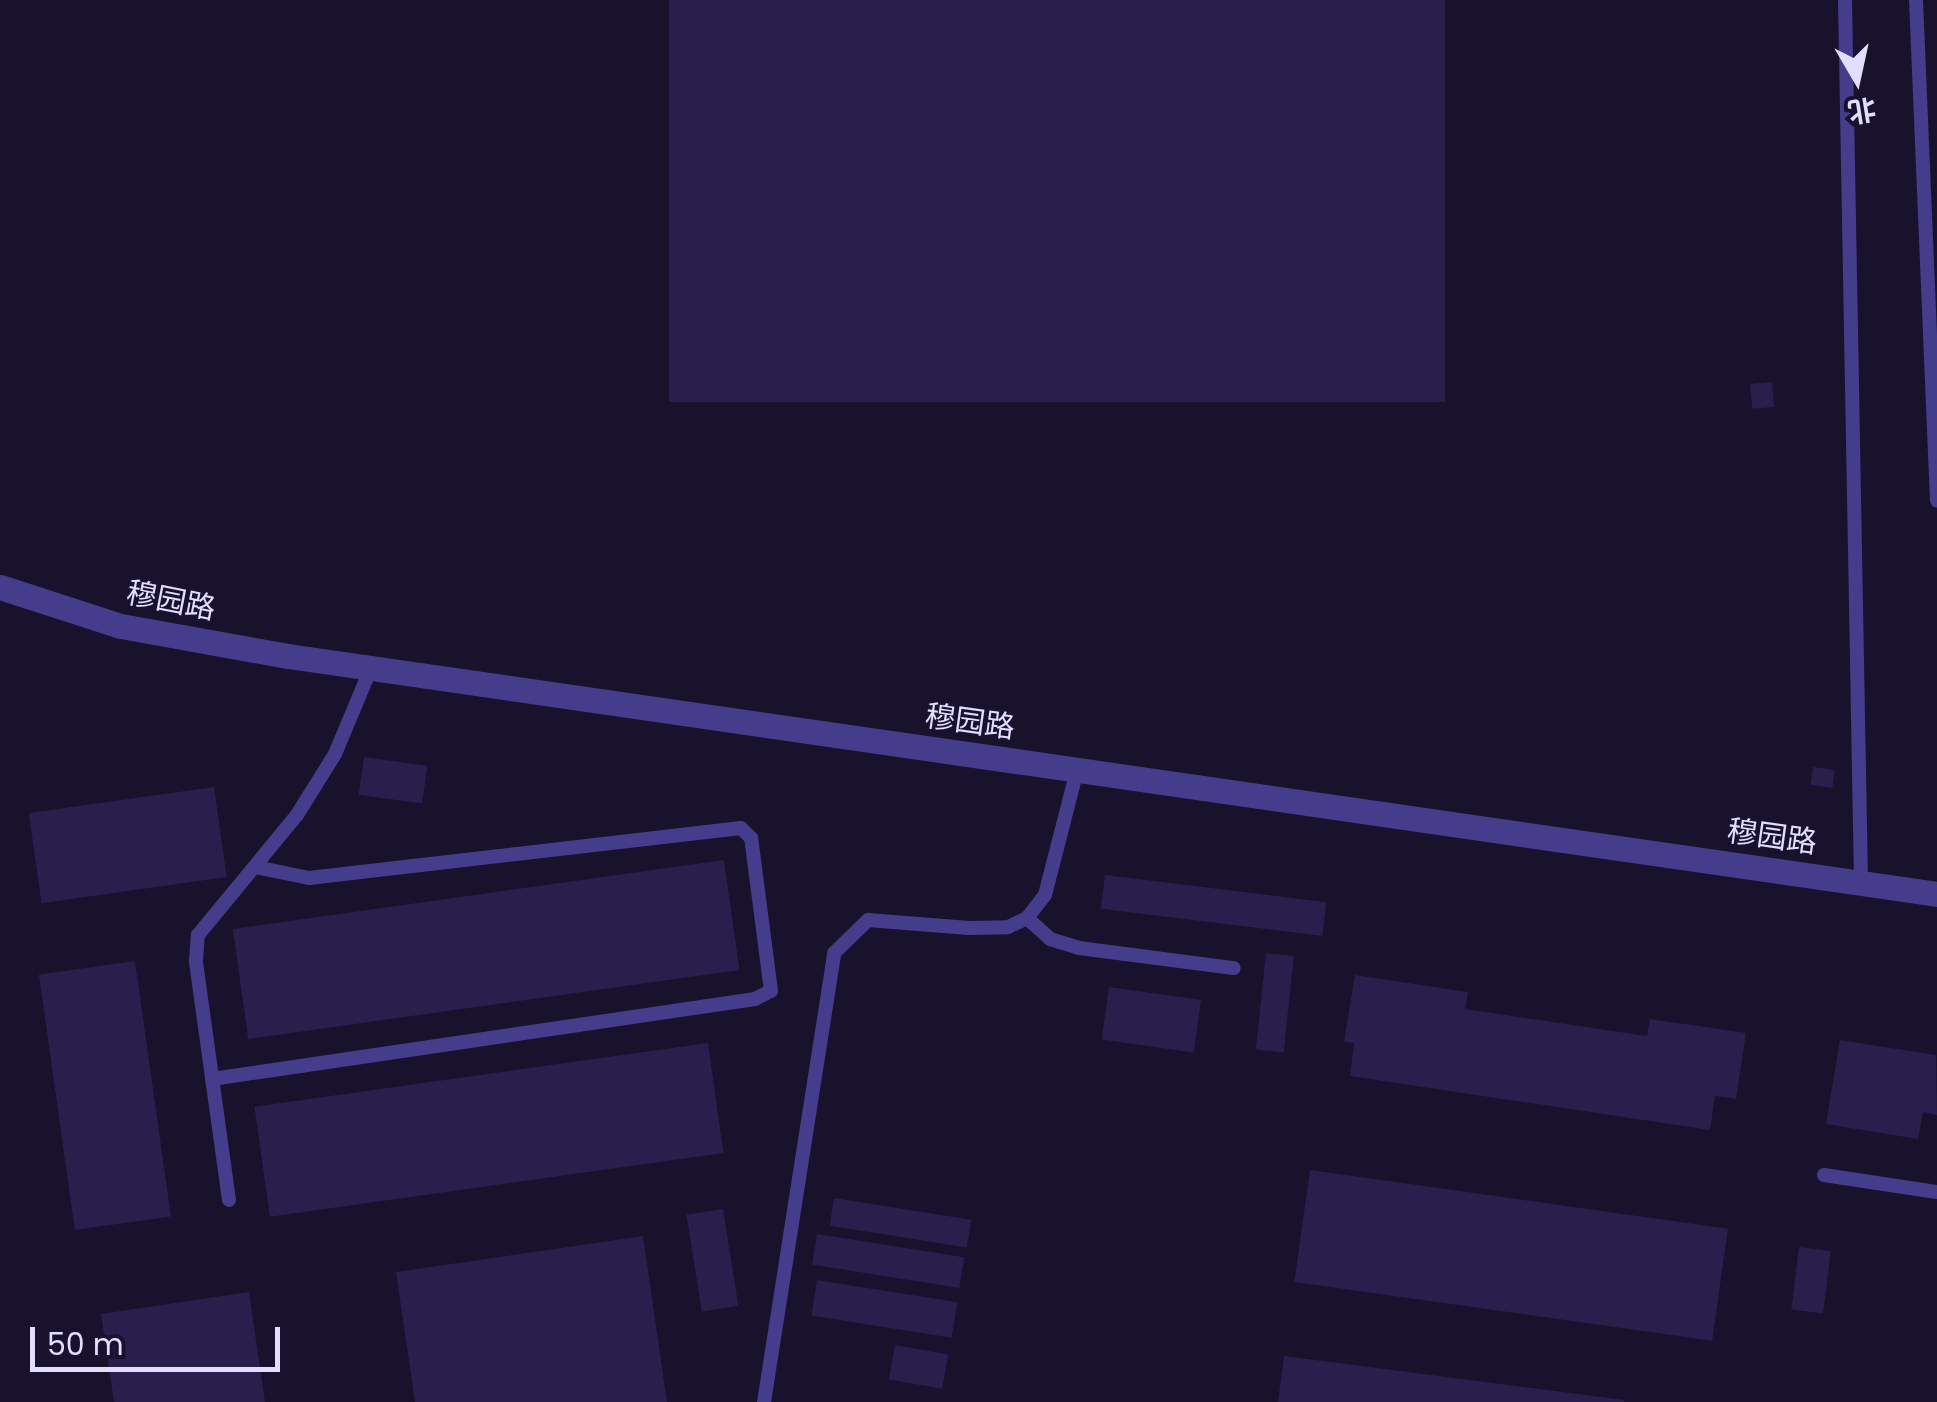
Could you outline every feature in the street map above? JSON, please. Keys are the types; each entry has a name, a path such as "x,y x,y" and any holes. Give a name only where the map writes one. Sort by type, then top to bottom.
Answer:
{"street":[{"name":"穆园路","path":"0,587 121,626 370,668 1937,894"}],"lane":[{"path":"1845,0 1861,883"},
{"path":"1916,0 1937,501"},
{"path":"229,1200 196,961 198,934 256,867 334,754 370,668"},
{"path":"764,1402 834,953 868,920 969,928 1008,927 1027,918 1045,895 1076,770"},
{"path":"212,1079 755,1000 771,991 752,838 741,828 309,878 256,867"},
{"path":"1027,918 1050,939 1080,948 1234,968"},
{"path":"1824,1174 1937,1192"}],"building":[{"path":"669,0 1445,0 1445,402 669,402"},
{"path":"1772,382 1774,407 1752,409 1750,384"},
{"path":"364,757 427,766 422,804 359,795"},
{"path":"1813,767 1835,770 1832,788 1810,785"},
{"path":"214,787 227,877 41,903 29,813"},
{"path":"724,860 739,970 248,1039 233,929"},
{"path":"1105,875 1326,902 1322,936 1101,909"},
{"path":"1266,953 1294,956 1284,1052 1256,1049"},
{"path":"135,961 171,1216 75,1230 39,974"},
{"path":"1355,975 1468,992 1465,1009 1647,1036 1650,1019 1746,1033 1736,1099 1715,1096 1710,1130 1350,1076 1354,1043 1344,1042"},
{"path":"1109,987 1201,1000 1194,1052 1102,1039"},
{"path":"1840,1040 1936,1055 1937,1115 1923,1112 1918,1139 1826,1124"},
{"path":"708,1043 723,1153 270,1217 254,1107"},
{"path":"1310,1170 1728,1229 1712,1341 1294,1282"},
{"path":"834,1198 971,1220 967,1247 830,1226"},
{"path":"723,1209 738,1306 702,1312 686,1215"},
{"path":"817,1234 964,1257 959,1288 812,1265"},
{"path":"643,1236 667,1402 415,1402 396,1272"},
{"path":"1799,1247 1831,1251 1823,1313 1791,1310"},
{"path":"817,1280 957,1302 952,1338 811,1316"},
{"path":"249,1292 265,1402 114,1402 101,1314"},
{"path":"895,1345 948,1354 942,1389 889,1379"},
{"path":"1284,1356 1624,1400 1624,1402 1278,1402"}]}
